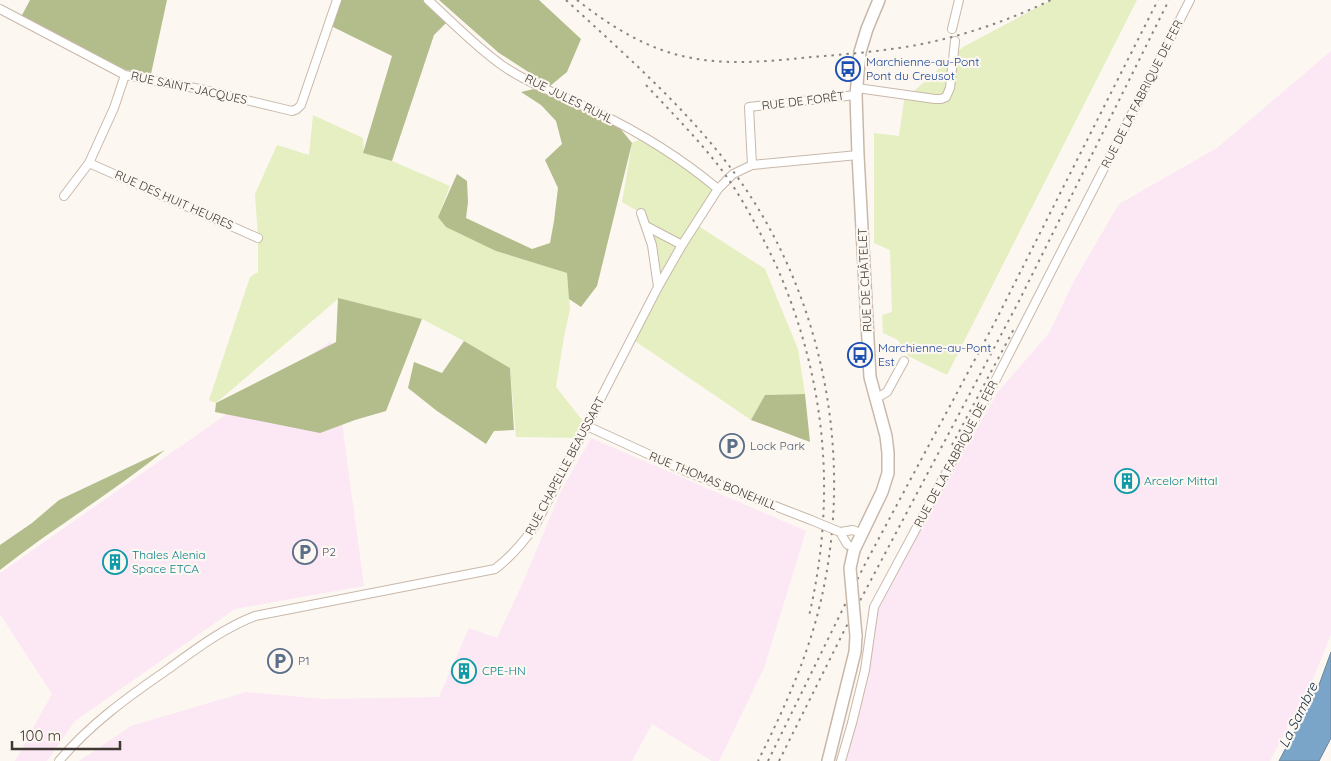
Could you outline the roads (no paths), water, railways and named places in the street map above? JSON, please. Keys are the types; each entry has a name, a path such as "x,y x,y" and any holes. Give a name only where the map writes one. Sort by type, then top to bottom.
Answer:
{"main road":[{"name":"RUE DE CHÂTELET","path":"828,761 855,652 856,636 850,568 854,550 882,492 888,473 886,436 870,377 858,156 857,91 860,52 876,1"}],"street":[{"name":"RUE SAINT-JACQUES","path":"0,9 125,75 205,90 292,111 301,105 338,0"},
{"name":"RUE JULES RUHL","path":"428,0 478,46 503,66 648,138 718,189"},
{"path":"952,29 960,0"},
{"name":"RUE DE LA FABRIQUE DE FER","path":"841,761 864,670 874,607 990,391 1190,0"},
{"path":"857,91 935,99 946,97 950,88 955,40"},
{"path":"64,196 89,163 114,108 125,75"},
{"name":"RUE DE FORÊT","path":"752,165 749,107 857,91"},
{"name":"RUE CHAPELLE BEAUSSART","path":"59,761 74,743 124,700 219,633 237,623 255,616 495,569 510,558 536,524 658,287 718,189 733,174 752,165 858,156"},
{"name":"RUE DES HUIT HEURES","path":"89,163 258,238"},
{"path":"641,213 652,245 658,287"},
{"path":"646,226 682,245"},
{"path":"876,399 887,392 904,361"},
{"name":"RUE THOMAS BONEHILL","path":"587,426 685,471 840,532 854,530 862,534"},
{"name":"RUE THOMAS BONEHILL","path":"840,532 847,544 854,550"}],"water":[{"name":"La Sambre","path":"1331,652 1331,738 1319,761 1279,761 1319,685"}],"railway":[{"path":"566,0 631,60 693,122 730,167 763,217 790,270 810,326 825,384 833,443 834,503 828,562 816,620 804,657 783,709 758,761"},
{"path":"577,0 615,27 657,48 702,60 734,62 854,53 922,44 988,26 1051,0"},
{"path":"768,761 863,568 995,322 1158,0"},
{"path":"779,761 845,629 1019,301 1169,0"},
{"path":"646,85 706,150 739,195 776,265 793,308 816,394 822,438 823,526 818,571 809,616"},
{"path":"952,445 1015,327"}],"place":[{"name":"Marchienne-au-Pont Pont du Creusot","path":"848,69"},
{"name":"Marchienne-au-Pont Est","path":"860,355"},
{"name":"Lock Park","path":"732,446"},
{"name":"Arcelor Mittal","path":"1127,481"},
{"name":"P2","path":"305,552"},
{"name":"Thales Alenia Space ETCA","path":"115,562"},
{"name":"P1","path":"280,661"},
{"name":"CPE-HN","path":"464,671"}]}
